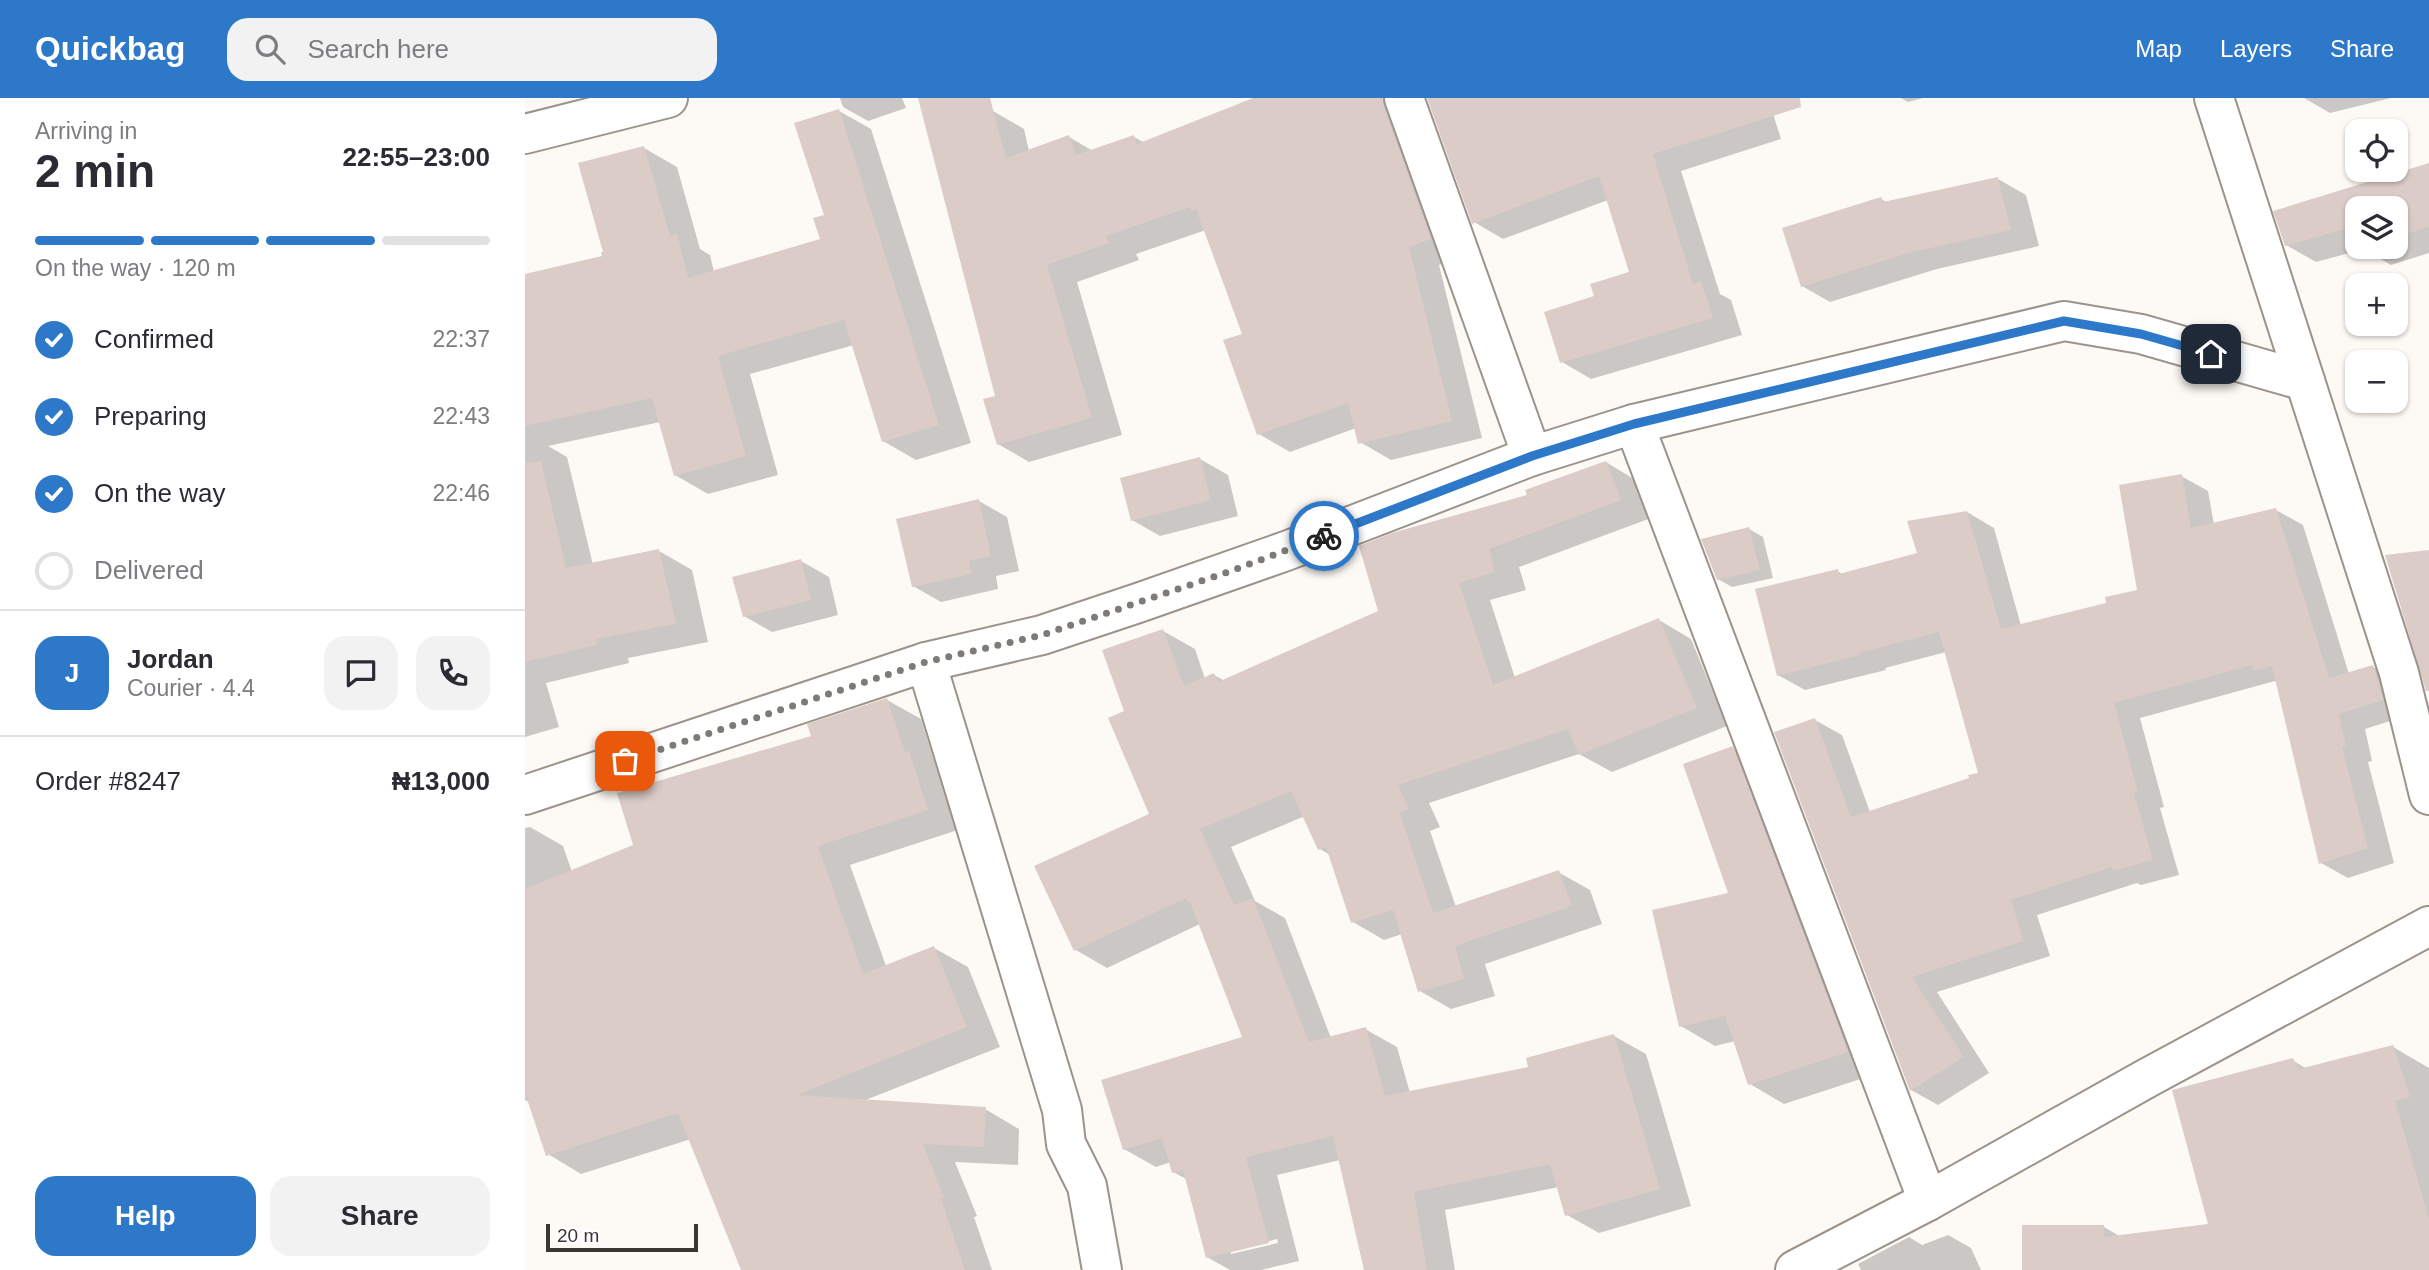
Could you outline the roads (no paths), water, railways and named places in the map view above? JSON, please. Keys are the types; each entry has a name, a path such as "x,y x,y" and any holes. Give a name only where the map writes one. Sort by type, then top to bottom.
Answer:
{"street":[{"path":"525,134 668,98"},
{"path":"1405,98 1532,456"},
{"path":"2214,98 2399,673 2429,795"},
{"path":"525,794 926,662 1042,635 1138,603 1286,551 1532,456 1634,424 2064,321 2141,334 2305,381"},
{"path":"1634,424 1928,1200"},
{"path":"926,662 1062,1110 1066,1144 1087,1186 1102,1270"},
{"path":"1795,1270 2429,926"}]}
